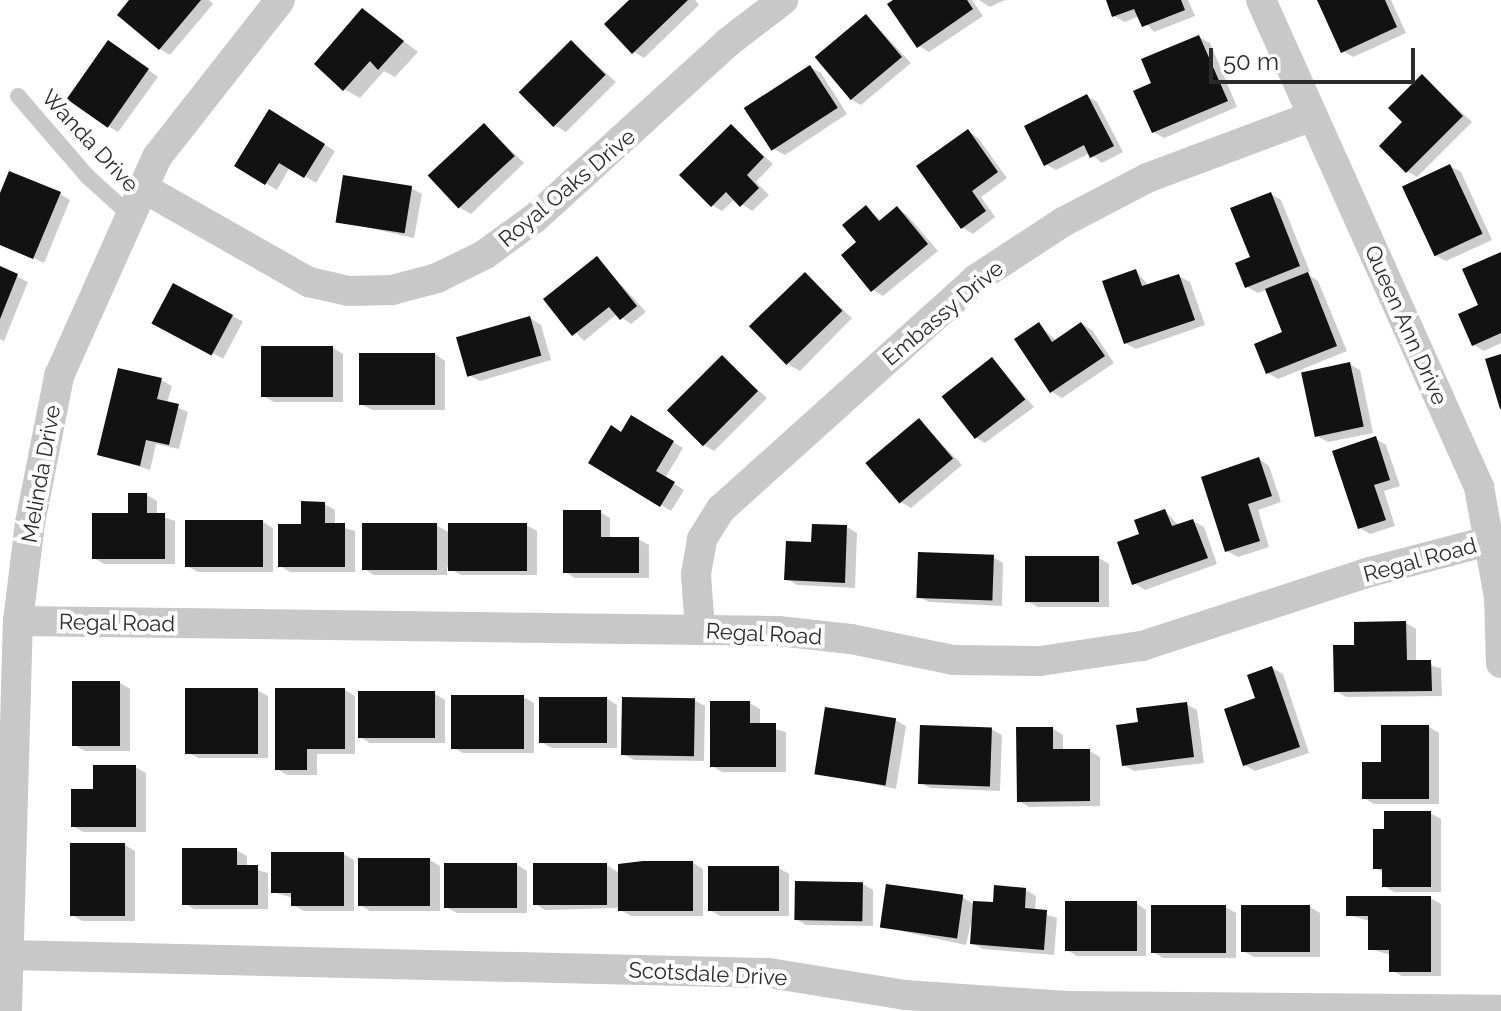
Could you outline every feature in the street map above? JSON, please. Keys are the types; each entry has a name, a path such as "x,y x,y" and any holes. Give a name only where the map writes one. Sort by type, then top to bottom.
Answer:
{"street":[{"name":"Melinda Drive","path":"7,1011 18,621 30,523 59,376 157,157 192,108 280,0"},
{"name":"Royal Oaks Drive","path":"137,202 309,282 349,291 392,290 437,278 484,255 535,218 727,43 783,0"},
{"name":"Queen Ann Drive","path":"1261,0 1479,487 1492,540 1501,663"},
{"name":"Embassy Drive","path":"700,630 696,574 702,539 721,509 976,279 1063,222 1147,178 1313,116"},
{"name":"Regal Road","path":"18,621 700,630 851,639 953,660 1040,661 1142,646 1370,572 1492,540"},
{"name":"Scotsdale Drive","path":"9,955 769,973 904,1003 1501,1010"}],"lane":[{"name":"Wanda Drive","path":"18,96 87,176 137,202"}],"building":[{"path":"129,0 201,0 159,50 117,15"},
{"path":"629,0 688,0 632,54 604,24"},
{"path":"893,0 967,0 973,9 917,48 887,4"},
{"path":"1106,0 1181,0 1185,10 1142,27 1134,9 1112,17"},
{"path":"1317,0 1385,0 1397,27 1341,53"},
{"path":"362,8 404,41 378,70 370,61 343,91 314,64"},
{"path":"866,14 902,57 851,100 815,57"},
{"path":"1199,35 1228,101 1152,133 1133,91 1151,83 1141,59"},
{"path":"108,40 149,69 108,128 67,99"},
{"path":"571,40 606,75 553,127 519,92"},
{"path":"810,65 838,108 772,151 744,108"},
{"path":"1422,74 1463,116 1406,173 1379,146 1402,122 1388,108"},
{"path":"1087,94 1114,146 1090,158 1084,145 1044,166 1024,126"},
{"path":"269,109 325,144 304,178 279,163 265,185 234,166"},
{"path":"484,123 515,156 458,208 428,176"},
{"path":"731,124 764,157 747,175 759,188 740,207 726,192 711,207 679,175"},
{"path":"968,129 998,172 972,191 986,211 961,229 916,166"},
{"path":"1450,164 1483,234 1435,256 1402,186"},
{"path":"9,171 61,192 33,259 0,245 0,193"},
{"path":"343,175 412,186 405,233 335,222"},
{"path":"1271,192 1300,266 1245,288 1235,263 1250,257 1230,208"},
{"path":"866,205 879,221 897,206 928,244 871,292 841,255 856,242 842,225"},
{"path":"1501,252 1501,333 1472,346 1458,314 1478,305 1462,269"},
{"path":"597,256 637,306 620,320 609,307 572,336 543,299"},
{"path":"0,266 18,274 0,319"},
{"path":"1136,269 1142,286 1179,274 1195,320 1124,344 1102,281"},
{"path":"805,272 843,311 786,365 749,326"},
{"path":"1308,272 1337,346 1266,374 1254,344 1282,332 1265,289"},
{"path":"173,283 233,315 211,356 151,324"},
{"path":"530,316 541,355 467,377 456,337"},
{"path":"1039,322 1052,342 1081,322 1105,356 1050,393 1014,339"},
{"path":"261,346 333,346 333,397 261,397"},
{"path":"359,353 435,353 435,405 359,405"},
{"path":"1501,354 1501,409 1500,409 1485,359"},
{"path":"722,355 758,391 703,446 667,410"},
{"path":"992,357 1025,400 975,439 942,396"},
{"path":"1350,362 1364,427 1315,437 1301,372"},
{"path":"118,368 162,378 157,399 179,404 169,445 146,440 140,466 97,455"},
{"path":"631,415 674,441 656,471 675,482 660,507 588,463 611,425 621,432"},
{"path":"919,418 953,459 899,504 865,463"},
{"path":"1376,436 1390,480 1374,485 1386,520 1358,529 1332,451"},
{"path":"1259,457 1272,496 1248,504 1260,541 1225,552 1201,477"},
{"path":"128,493 147,493 147,513 165,513 165,559 92,559 92,513 128,513"},
{"path":"301,501 325,502 325,523 345,523 345,567 278,567 278,524 301,524"},
{"path":"1165,509 1172,526 1193,519 1208,558 1132,585 1117,542 1139,534 1134,520"},
{"path":"563,510 601,510 601,537 639,537 639,573 563,573"},
{"path":"185,520 263,520 263,567 185,567"},
{"path":"362,523 437,523 437,570 362,570"},
{"path":"448,523 527,523 527,571 448,571"},
{"path":"812,524 847,525 845,583 784,580 786,541 811,542"},
{"path":"918,552 994,555 992,601 916,598"},
{"path":"1025,556 1099,556 1099,602 1025,602"},
{"path":"1406,621 1407,660 1431,660 1432,691 1334,692 1333,645 1354,645 1354,622"},
{"path":"1272,666 1300,747 1243,766 1224,709 1255,698 1247,675"},
{"path":"72,681 120,681 120,746 72,746"},
{"path":"185,688 258,688 258,754 185,754"},
{"path":"275,688 345,688 345,749 307,749 307,770 275,770"},
{"path":"358,691 435,691 435,738 358,738"},
{"path":"451,695 524,695 524,749 451,749"},
{"path":"539,697 607,697 607,743 539,743"},
{"path":"622,697 695,698 694,756 621,755"},
{"path":"710,701 750,701 750,723 776,723 776,767 710,767"},
{"path":"1187,702 1194,757 1122,766 1116,725 1138,722 1136,708"},
{"path":"825,707 896,718 885,785 814,774"},
{"path":"920,725 992,728 990,786 918,784"},
{"path":"1381,725 1429,725 1429,799 1362,799 1362,762 1381,762"},
{"path":"1016,727 1053,727 1053,749 1090,749 1090,801 1017,802"},
{"path":"93,765 136,765 136,827 71,827 71,789 93,789"},
{"path":"1384,811 1431,811 1431,887 1382,887 1382,869 1373,869 1373,829 1384,829"},
{"path":"70,843 125,843 125,916 70,916"},
{"path":"182,848 237,848 237,865 258,865 258,905 182,905"},
{"path":"271,852 344,852 344,906 291,906 291,893 271,893"},
{"path":"358,858 430,858 430,906 358,906"},
{"path":"693,861 693,911 618,911 618,864"},
{"path":"444,863 517,863 517,908 444,908"},
{"path":"533,863 607,863 607,905 533,905"},
{"path":"708,866 779,866 779,911 708,911"},
{"path":"795,881 863,882 862,921 794,920"},
{"path":"886,884 963,895 957,938 880,928"},
{"path":"994,885 1026,888 1025,908 1047,910 1044,950 970,944 973,901 993,902"},
{"path":"1346,896 1431,896 1431,972 1389,972 1389,950 1368,950 1368,916 1346,916"},
{"path":"1065,901 1137,901 1137,951 1065,951"},
{"path":"1151,905 1226,905 1226,953 1151,953"},
{"path":"1241,905 1310,905 1310,952 1241,952"}]}
